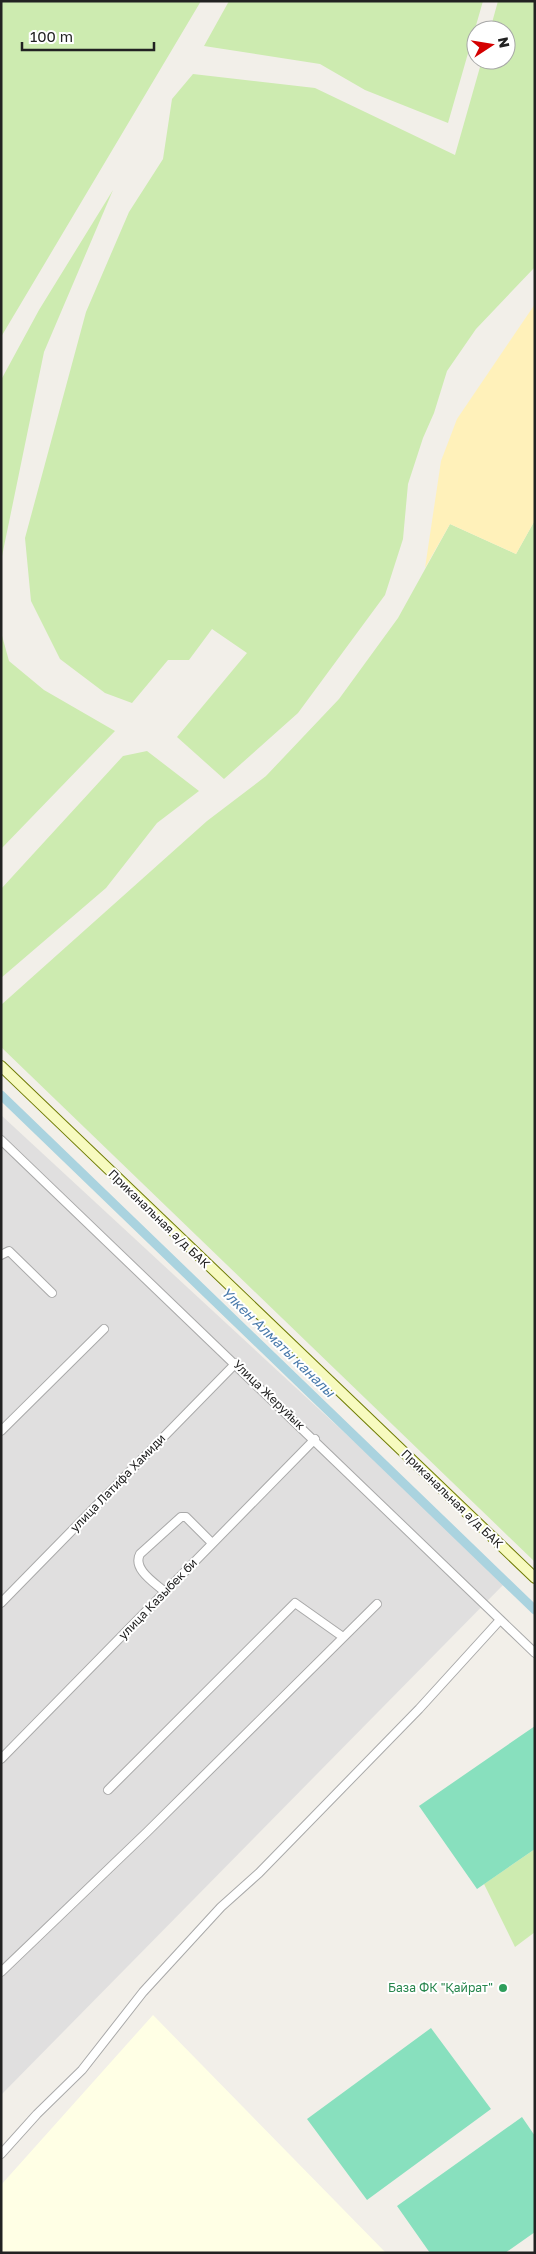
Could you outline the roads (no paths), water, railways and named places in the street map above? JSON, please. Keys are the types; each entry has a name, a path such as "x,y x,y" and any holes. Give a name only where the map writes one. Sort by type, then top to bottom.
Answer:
{"street":[{"name":"Приканальная а/д БАК","path":"1,1066 535,1578"},
{"name":"Улица Жеруйык","path":"1,1140 236,1363 535,1653"},
{"path":"1,1255 9,1251 52,1293"},
{"path":"1,1431 104,1330"},
{"name":"улица Латифа Хамиди","path":"1,1603 236,1363"},
{"name":"улица Казыбек би","path":"1,1759 315,1439"},
{"path":"165,1592 138,1566 137,1560 140,1554 181,1517 186,1517 212,1543"},
{"path":"108,1790 295,1603 343,1637"},
{"path":"1,1972 147,1832 376,1604"},
{"path":"1,2154 37,2114 82,2070 143,1992 221,1907 266,1866 419,1709 500,1620"}],"waterway":[{"name":"Үлкен Алматы каналы","path":"1,1095 535,1610"}],"place":[{"name":"База ФК \"Қайрат\"","path":"503,1988"}]}
